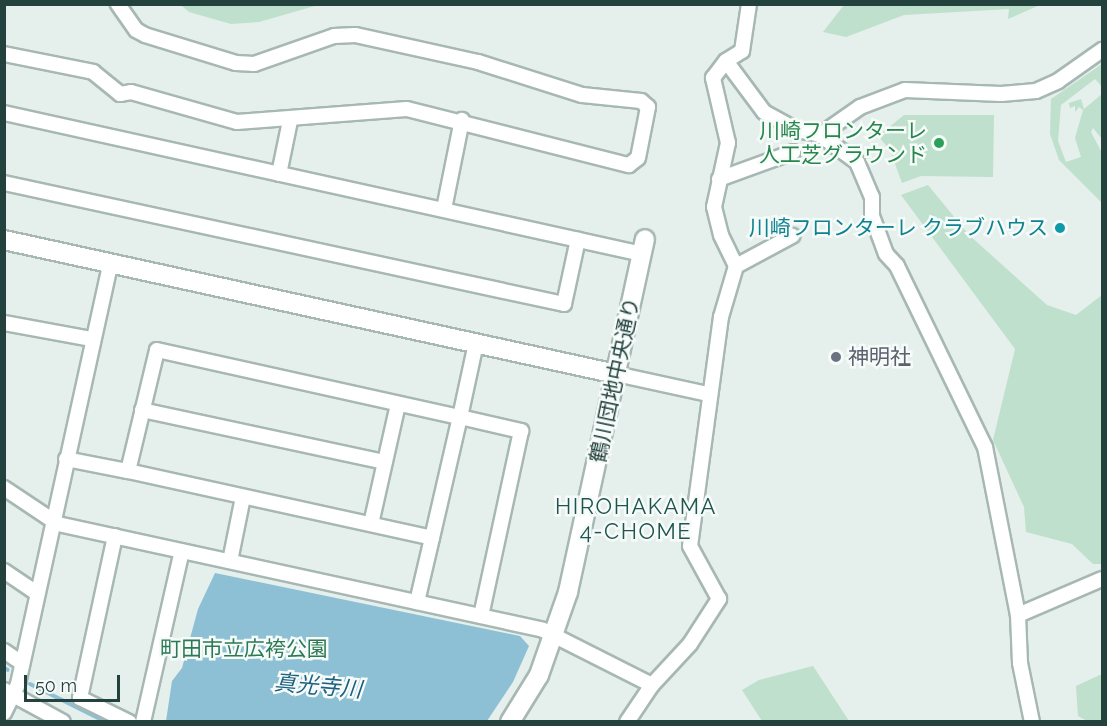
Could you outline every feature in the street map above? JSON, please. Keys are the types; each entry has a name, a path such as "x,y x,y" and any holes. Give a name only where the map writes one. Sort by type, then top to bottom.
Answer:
{"street":[{"path":"4,54 93,72 120,94 131,92 237,122 290,121 382,108 462,120 633,165 638,158 648,107 641,101 582,95 478,62 355,35 334,36 254,64 236,63 145,35 136,30 118,4"},
{"path":"627,722 652,685 690,644 719,599 690,546 708,394 721,316 736,267 716,218 720,179 728,143 713,78 726,61 742,51 749,4"},
{"path":"820,135 860,107 906,90 1036,91 1058,81 1102,50"},
{"path":"726,61 764,112 796,130 820,135 857,162 872,196 872,216 886,254 897,267 985,447 1018,615 1020,663 1032,722"},
{"path":"4,113 578,239 644,247"},
{"path":"444,209 462,120"},
{"path":"279,174 290,121"},
{"path":"720,179 793,152"},
{"path":"4,183 564,304 578,239"},
{"path":"736,267 792,236"},
{"path":"4,240 708,394"},
{"name":"鶴川団地中央通り","path":"510,722 538,675 556,634 644,247"},
{"path":"4,714 9,693 22,663 110,264"},
{"path":"4,323 92,339"},
{"path":"417,602 476,343"},
{"path":"129,471 157,350 521,431 481,616"},
{"path":"371,524 398,404"},
{"path":"142,410 384,462"},
{"path":"66,459 432,538"},
{"path":"4,488 52,521 556,634 652,685"},
{"path":"230,561 243,497"},
{"path":"115,536 80,698 129,722"},
{"path":"143,722 182,551"},
{"path":"4,572 37,593"},
{"path":"1018,615 1102,579"},
{"path":"4,651 22,663"},
{"path":"9,693 63,722"}],"green space":[{"path":"181,5 318,5 259,22 231,24 189,12"},
{"path":"844,5 1040,5 1008,19 1009,9 904,15 846,37 823,32"},
{"path":"1102,64 1102,87 1095,79 1061,105 1058,141 1066,162 1081,157 1075,138 1083,110 1079,107 1075,112 1075,106 1070,108 1069,103 1081,99 1084,109 1102,94 1102,139 1093,128 1091,132 1102,153 1102,203 1059,160 1050,134 1051,99"},
{"name":"川崎フロンターレ 人工芝グラウンド","path":"904,115 994,115 993,177 921,176 902,183 890,150 878,136"},
{"path":"928,185 969,235 1047,305 1076,315 1102,295 1102,564 1093,564 1072,544 1026,532 1024,507 993,440 1015,349 901,195"},
{"path":"813,666 849,721 762,721 742,690 759,680"},
{"path":"1102,674 1102,721 1087,721 1078,716 1076,686"}],"water":[{"name":"町田市立広袴公園","path":"215,573 520,636 529,646 513,682 487,721 166,721 172,681 182,668 198,609"}],"waterway":[{"name":"真光寺川","path":"4,668 8,670"},
{"name":"真光寺川","path":"30,684 106,722"}],"place":[{"name":"川崎フロンターレ 人工芝グラウンド","path":"939,143"},
{"name":"川崎フロンターレ クラブハウス","path":"1060,228"},
{"name":"神明社","path":"836,357"}],"district":[{"name":"HIROHAKAMA 4-CHOME","path":"636,518"}]}
